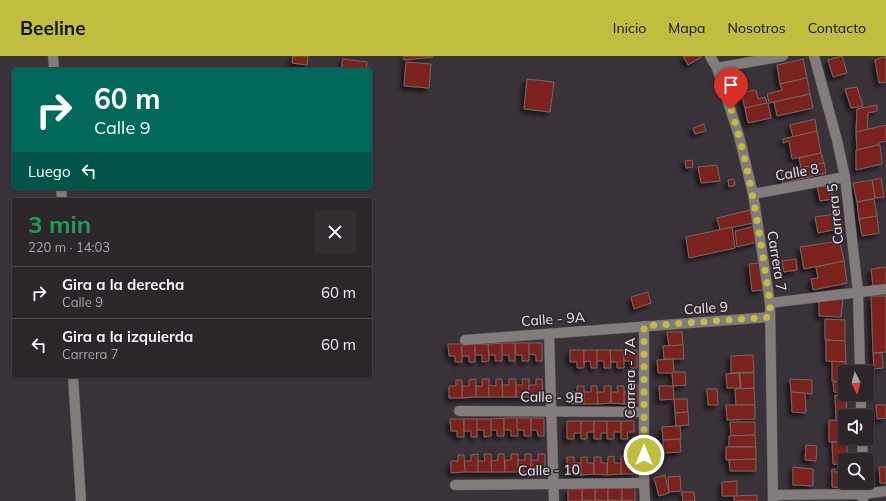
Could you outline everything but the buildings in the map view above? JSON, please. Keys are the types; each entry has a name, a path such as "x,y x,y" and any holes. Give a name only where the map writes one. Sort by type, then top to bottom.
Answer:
{"street":[{"path":"53,56 54,68"},
{"name":"Carrera 7","path":"710,56 718,68 740,136 753,194 770,303 773,498"},
{"path":"718,68 784,56"},
{"name":"Carrera 5","path":"814,56 837,140 845,177 858,292 860,365"},
{"name":"Calle 8","path":"753,194 845,177"},
{"path":"770,303 886,289"},
{"name":"Calle 9","path":"644,326 770,317"},
{"name":"Calle - 9A","path":"464,340 644,326"},
{"name":"Carrera - 7A","path":"644,326 645,501"},
{"path":"549,334 554,501"},
{"path":"73,378 81,501"},
{"name":"Calle - 9B","path":"459,411 644,412"},
{"name":"Calle - 10","path":"455,485 644,483"},
{"path":"773,498 863,497 886,491"}],"route":[{"path":"644,455 644,326 770,317 770,303 753,194 740,136 731,109"}]}
